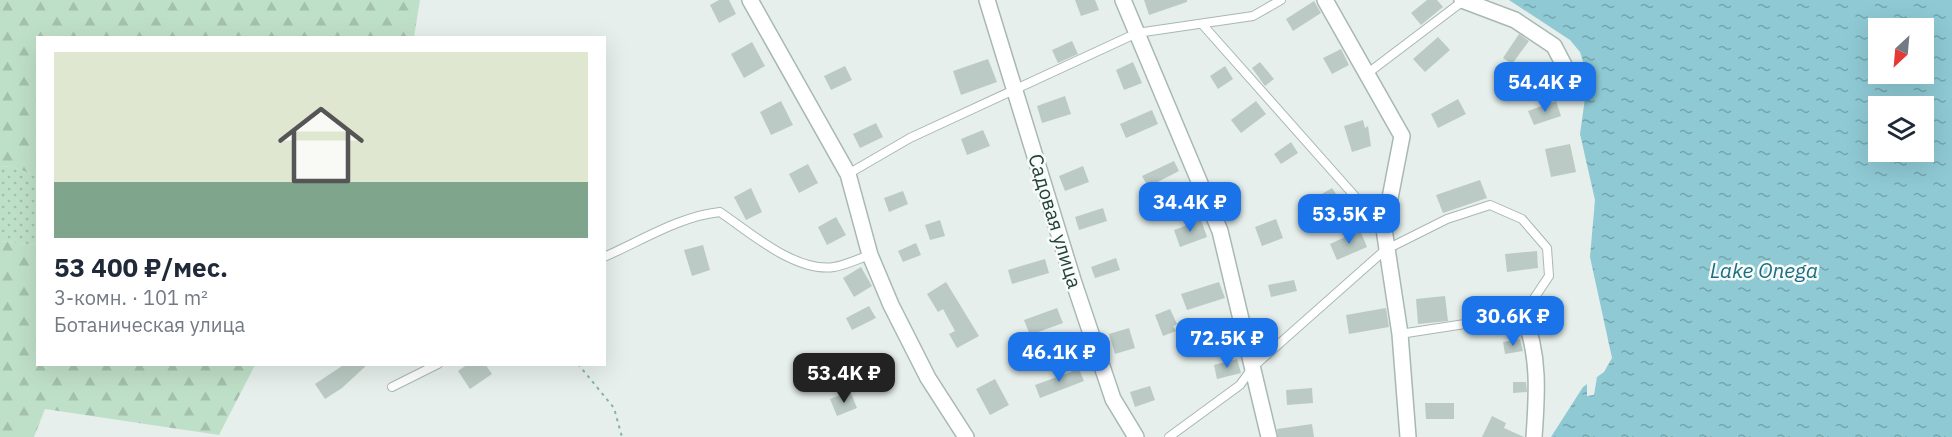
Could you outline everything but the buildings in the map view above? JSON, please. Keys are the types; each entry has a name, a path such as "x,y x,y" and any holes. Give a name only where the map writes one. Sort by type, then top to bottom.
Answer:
{"street":[{"path":"750,0 848,174 870,255 928,378 966,437"},
{"name":"Садовая улица","path":"987,0 1014,92 1113,399 1136,437"},
{"path":"1123,0 1221,231 1269,437"},
{"path":"1325,0 1402,136 1384,229 1385,250 1400,334 1408,437"},
{"path":"1463,1 1515,20 1554,46 1577,90"},
{"path":"1523,315 1531,334 1537,392 1534,437"}],"lane":[{"path":"848,174 910,138 1014,92 1137,33 1252,16 1281,0"},
{"path":"1368,73 1463,1"},
{"path":"1202,24 1384,229"},
{"path":"1169,437 1240,385 1253,368 1385,250 1447,219 1490,205 1522,219 1547,248 1549,276 1523,315 1400,334"},
{"path":"606,256 680,223 705,214 720,212 766,246 801,262 832,267 870,255"},
{"path":"392,387 434,366"}],"path":[{"path":"580,366 614,408 622,437"}],"green space":[{"path":"0,0 420,0 414,36 36,36 36,176 11,166 0,167"},
{"path":"11,166 36,176 36,245 0,241 0,167"},
{"path":"0,241 36,245 36,366 254,366 219,435 45,409 34,437 0,437"}],"water":[{"name":"Lake Onega","path":"1509,0 1952,0 1952,437 1551,437 1583,387 1604,372 1612,358 1590,257 1595,200 1580,134 1587,84 1580,52 1570,40"}],"pier":[{"path":"1597,377 1594,395 1587,396 1587,382"}]}
